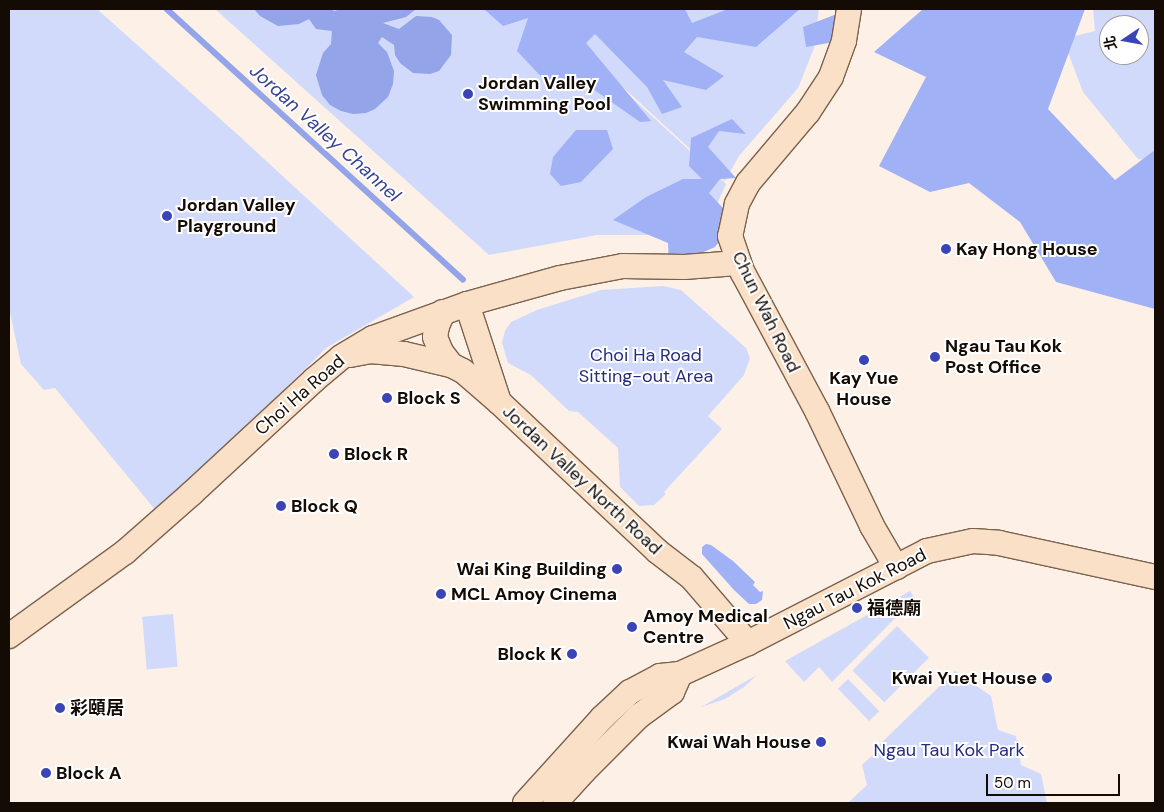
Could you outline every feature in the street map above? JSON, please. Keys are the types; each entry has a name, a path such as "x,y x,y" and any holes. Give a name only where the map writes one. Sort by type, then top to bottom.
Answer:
{"street":[{"name":"Chun Wah Road","path":"849,9 844,41 830,77 808,112 756,170 737,204 730,236 738,263 817,411 872,526 896,567"},
{"name":"Choi Ha Road","path":"9,636 125,552 192,494 340,357 373,338 467,304 560,278 623,266 684,267 738,263"},
{"path":"467,304 500,402"},
{"name":"Jordan Valley North Road","path":"443,312 435,337 441,352 451,365 463,371 500,402 658,551 692,578 748,643"},
{"path":"340,357 370,352 404,354 451,365"},
{"name":"Ngau Tau Kok Road","path":"525,803 602,718 630,692 660,676 680,674 748,643 927,551 973,541 999,543 1155,577"},
{"path":"555,803 578,776 639,716 672,692 680,674"}],"green space":[{"name":"Jordan Valley Playground","path":"9,9 97,9 237,134 414,297 326,348 186,489 157,512 55,388 44,390 21,364 9,308"},
{"name":"Jordan Valley Swimming Pool","path":"215,9 535,9 726,184 703,235 597,235 489,255"},
{"path":"538,9 819,9 814,48 798,88 739,156 725,181"},
{"path":"1093,9 1155,9 1155,161 1138,159 1083,92 1063,39 1095,31"},
{"name":"Choi Ha Road Sitting-out Area","path":"663,286 681,290 746,348 750,358 744,375 708,416 722,429 664,492 666,494 654,505 639,506 620,487 618,448 578,412 569,411 531,375 508,363 502,343 505,331 511,322 537,310 601,290"},
{"path":"910,591 915,598 832,682 819,667 804,682 785,661"},
{"path":"173,614 178,667 147,670 142,617"},
{"path":"897,626 929,658 884,702 852,671"},
{"name":"Ngau Tau Kok Park","path":"955,671 991,696 998,730 1016,736 1021,765 1041,774 1047,803 848,803 867,785 862,765 874,754 873,751"},
{"path":"757,675 744,687 725,699 701,707"},
{"path":"848,679 879,711 869,721 838,689"}],"shaded area":[{"path":"254,9 331,9 334,11 341,9 416,9 406,17 383,23 399,29 416,16 432,17 439,20 452,35 451,55 439,71 430,74 413,73 400,63 395,55 394,45 382,37 378,43 387,52 394,71 393,84 388,97 375,109 366,113 353,114 341,111 330,105 322,95 316,75 323,53 331,44 332,31 316,29 309,19 299,24 278,26 260,16"},
{"path":"484,9 685,9 692,23 728,9 800,9 756,47 697,37 684,52 724,76 706,90 663,80 682,107 662,114 647,87 595,34 586,43 651,121 640,122 576,77 548,84 517,51 528,18 503,26"},
{"path":"923,9 1085,9 1048,109 1115,180 1155,150 1155,309 1056,282 1020,222 969,183 930,192 879,166 926,77 874,52"},
{"path":"842,12 834,42 806,47 803,27"},
{"path":"732,119 746,134 719,131 708,147 736,178 720,179 709,193 735,221 715,247 669,267 668,243 613,220 646,197 683,179 702,179 689,166 691,138"},
{"path":"576,130 607,130 613,149 581,182 561,186 550,174 553,157"},
{"path":"706,544 711,545 733,561 755,582 753,585 760,592 763,591 762,600 756,604 749,604 734,590 702,554 702,547"}],"waterway":[{"name":"Jordan Valley Channel","path":"167,9 463,279"}],"place":[{"name":"Jordan Valley Swimming Pool","path":"468,94"},
{"name":"Jordan Valley Playground","path":"167,216"},
{"name":"Kay Hong House","path":"946,249"},
{"name":"Ngau Tau Kok Post Office","path":"935,357"},
{"name":"Kay Yue House","path":"864,360"},
{"name":"Block S","path":"387,398"},
{"name":"Block R","path":"334,454"},
{"name":"Block Q","path":"281,506"},
{"name":"Wai King Building","path":"617,569"},
{"name":"MCL Amoy Cinema","path":"441,594"},
{"name":"福德廟","path":"857,608"},
{"name":"Amoy Medical Centre","path":"632,627"},
{"name":"Block K","path":"572,654"},
{"name":"Kwai Yuet House","path":"1047,678"},
{"name":"彩頤居","path":"60,708"},
{"name":"Kwai Wah House","path":"821,742"},
{"name":"Block A","path":"46,773"}]}
